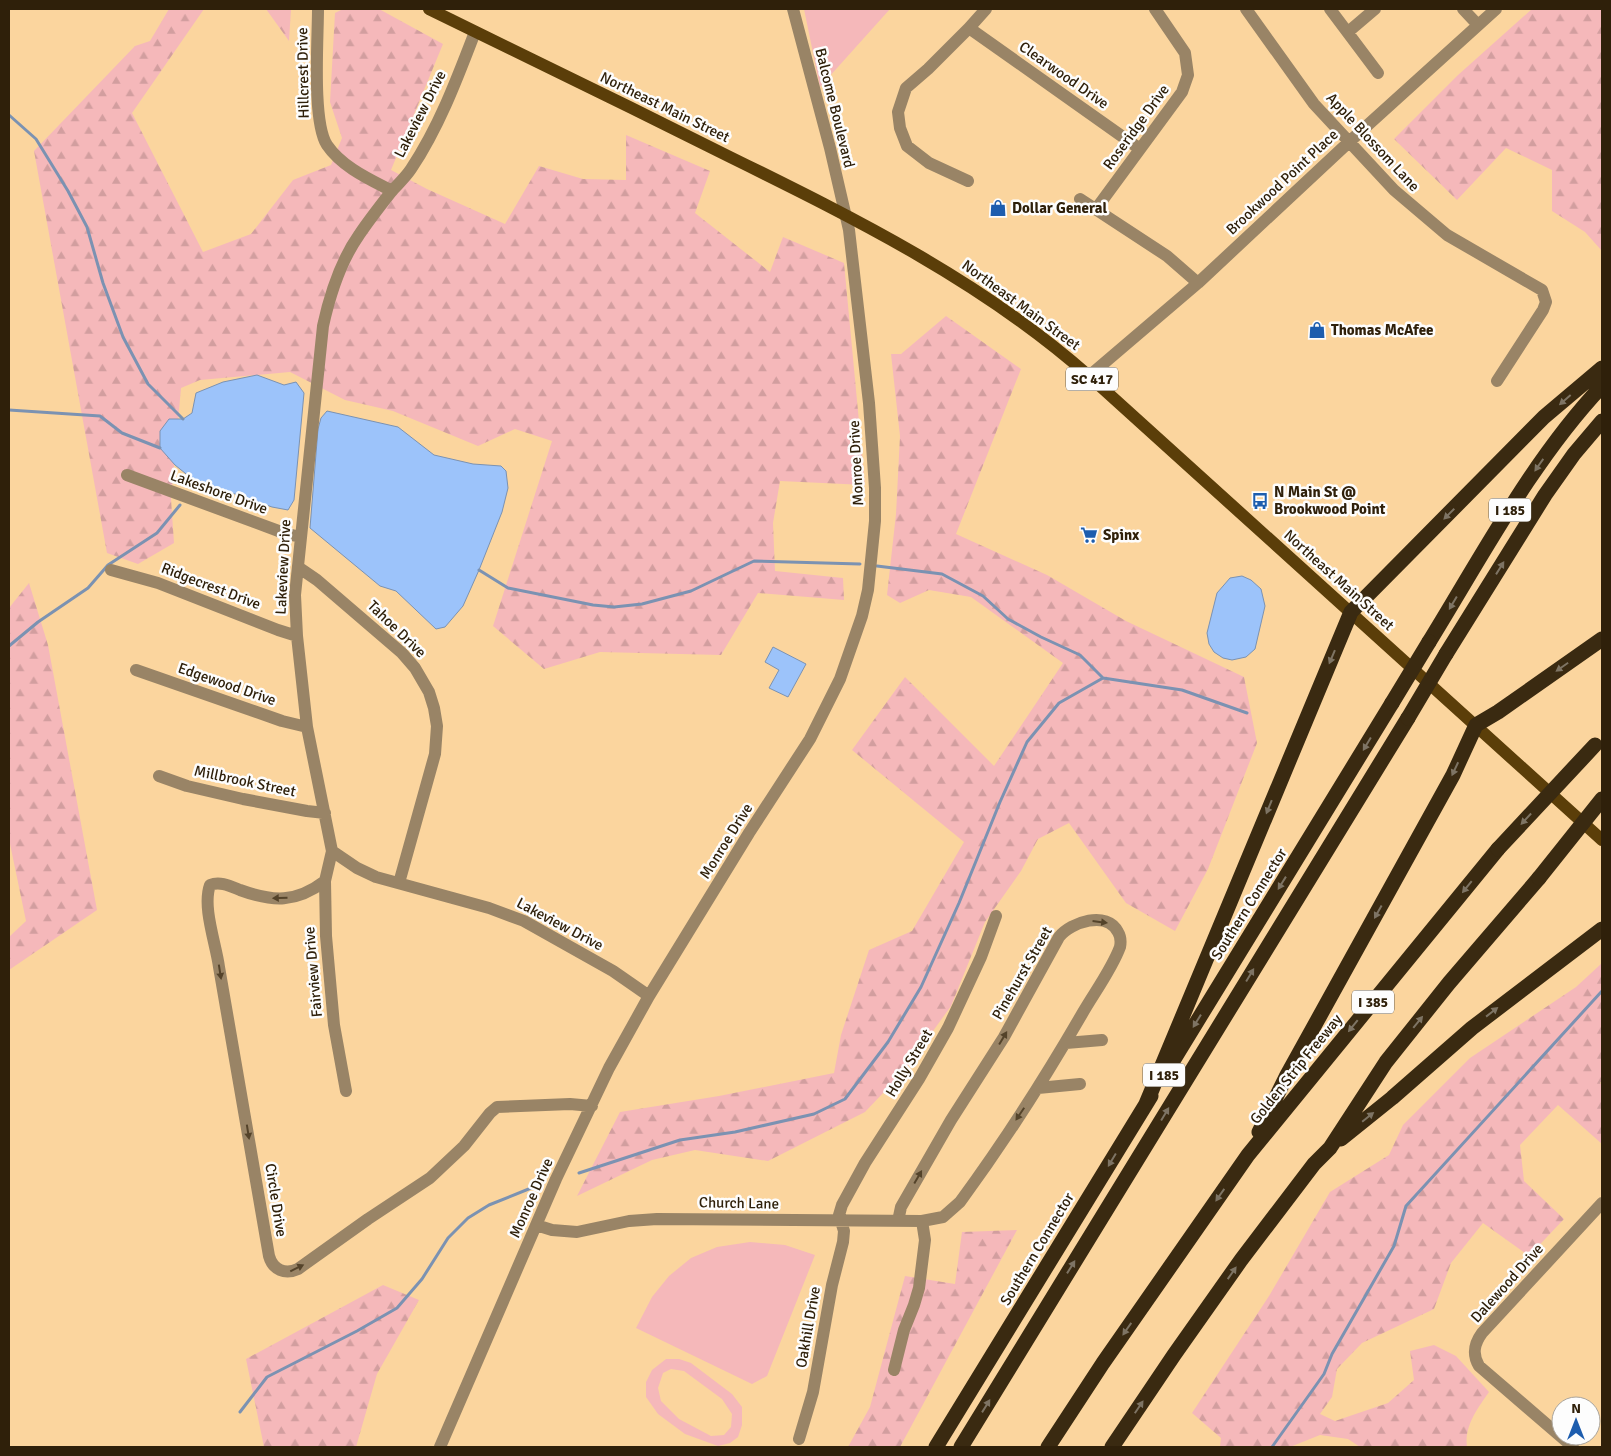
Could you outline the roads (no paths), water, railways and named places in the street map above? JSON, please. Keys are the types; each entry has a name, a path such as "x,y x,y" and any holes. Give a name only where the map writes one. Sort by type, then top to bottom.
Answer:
{"highway":[{"path":"1146,1104 1350,612 1544,417 1602,368"},
{"name":"Southern Connector","path":"936,1447 1531,477 1573,419 1602,386"},
{"name":"I 185","path":"961,1447 1446,654 1556,479 1602,421"},
{"path":"1556,479 1587,447 1602,436"},
{"path":"1248,1156 1286,1077 1311,1035 1453,775 1476,725 1498,712 1602,638"},
{"name":"Golden Strip Freeway","path":"1048,1447 1103,1363 1248,1156 1498,849 1598,741"},
{"path":"1330,1148 1386,1062 1449,983 1540,878 1602,800"},
{"path":"1112,1447 1241,1260 1314,1164 1330,1148 1392,1098 1472,1028 1602,929"}],"main road":[{"name":"SC 417","path":"429,9 475,32"},
{"name":"Northeast Main Street","path":"475,32 845,215 961,280 1024,324 1089,376 1602,840"}],"street":[{"name":"Hillcrest Drive","path":"318,9 318,111 320,128 324,139 337,156 349,166 392,191"},
{"name":"Balcome Boulevard","path":"794,9 830,148 845,215"},
{"path":"968,181 929,163 907,146 900,128 898,112 906,88 928,69 986,9"},
{"name":"Roseridge Drive","path":"1096,209 1182,92 1188,75 1185,53 1154,9"},
{"name":"Apple Blossom Lane","path":"1246,9 1314,104 1394,190 1447,235 1538,286 1545,295 1546,302 1543,310 1497,381"},
{"path":"1330,9 1378,73"},
{"path":"1348,32 1375,9"},
{"path":"1462,9 1478,25"},
{"name":"Brookwood Point Place","path":"1089,376 1198,282 1496,9"},
{"name":"Clearwood Drive","path":"969,28 1140,149"},
{"name":"Lakeview Drive","path":"475,32 451,95 430,137 410,171 392,191 358,236 346,256 329,302 319,349 295,594 297,636 307,727 332,851 357,868 376,877 489,908 524,921 613,971 649,996"},
{"path":"1080,199 1167,256 1198,282"},
{"name":"Monroe Drive","path":"440,1447 556,1179 610,1068 649,996 810,739 840,679 862,616 868,590 873,551 875,488 869,404 851,261 849,230 845,215"},
{"name":"Lakeshore Drive","path":"127,475 284,533 300,536"},
{"name":"Tahoe Drive","path":"298,567 332,592 402,653 415,668 429,692 437,726 435,754 399,883"},
{"name":"Ridgecrest Drive","path":"111,570 158,583 297,636"},
{"name":"Edgewood Drive","path":"136,670 282,721 307,727"},
{"name":"Millbrook Street","path":"159,776 187,786 243,799 299,810 325,812"},
{"name":"Fairview Drive","path":"332,851 325,881 329,984 346,1091"},
{"name":"Circle Drive","path":"325,881 313,890 280,899 261,897 225,884 214,883 210,885 207,892 269,1256 273,1266 278,1270 287,1272 298,1268 430,1178 464,1146 493,1110 507,1106 570,1104 592,1106"},
{"name":"Holly Street","path":"840,1220 842,1205 865,1163 919,1079 952,1020 981,958 996,916"},
{"name":"Pinehurst Street","path":"898,1221 901,1207 951,1120 1004,1037 1059,937 1067,929 1080,923 1096,920 1110,923 1118,931 1120,947 1038,1088 960,1202 943,1217"},
{"path":"1066,1042 1102,1040"},
{"path":"1038,1088 1080,1084"},
{"name":"Dalewood Drive","path":"1573,1447 1479,1366 1474,1351 1482,1333 1602,1203"},
{"name":"Church Lane","path":"536,1225 552,1230 576,1232 629,1221 657,1219 922,1221 943,1217"},
{"name":"Oakhill Drive","path":"799,1439 813,1392 832,1285 843,1242 844,1231 840,1220"},
{"path":"894,1370 904,1330 919,1288 925,1240 922,1221"}],"water":[{"path":"257,375 284,385 296,382 304,393 294,500 288,510 201,486 175,465 160,448 160,431 169,419 183,419 192,413 196,393 223,382"},
{"path":"327,411 398,427 434,455 473,464 501,466 506,471 508,488 502,512 463,606 445,627 436,629 396,591 380,586 310,528 318,429 321,418"},
{"path":"1242,576 1251,580 1261,589 1265,606 1255,649 1246,657 1232,660 1223,658 1214,652 1209,644 1207,633 1217,593 1230,578"},
{"path":"773,647 806,664 788,697 769,688 779,670 765,662"}],"waterway":[{"path":"9,115 36,139 68,191 87,227 103,283 123,337 148,384 183,419"},
{"path":"9,410 100,416 122,433 160,448"},
{"path":"9,646 38,622 88,588 108,565 157,533 180,505"},
{"path":"479,570 508,588 593,605 614,607 642,604 691,591 754,561 860,564"},
{"path":"877,566 942,574 983,596 1008,619 1080,655 1103,678 1182,690 1247,713"},
{"path":"579,1173 680,1140 735,1132 814,1114 845,1099 888,1042 921,987 959,903 1000,802 1027,742 1059,703 1103,678"},
{"path":"1272,1447 1324,1374 1332,1354 1394,1246 1406,1206 1602,991"},
{"path":"240,1412 267,1377 357,1331 397,1308 422,1279 448,1238 468,1218 489,1205 541,1184"}],"place":[{"name":"Dollar General","path":"998,208"},
{"name":"Thomas McAfee","path":"1317,330"},
{"name":"N Main St @ Brookwood Point","path":"1260,501"},
{"name":"Spinx","path":"1089,535"}]}
